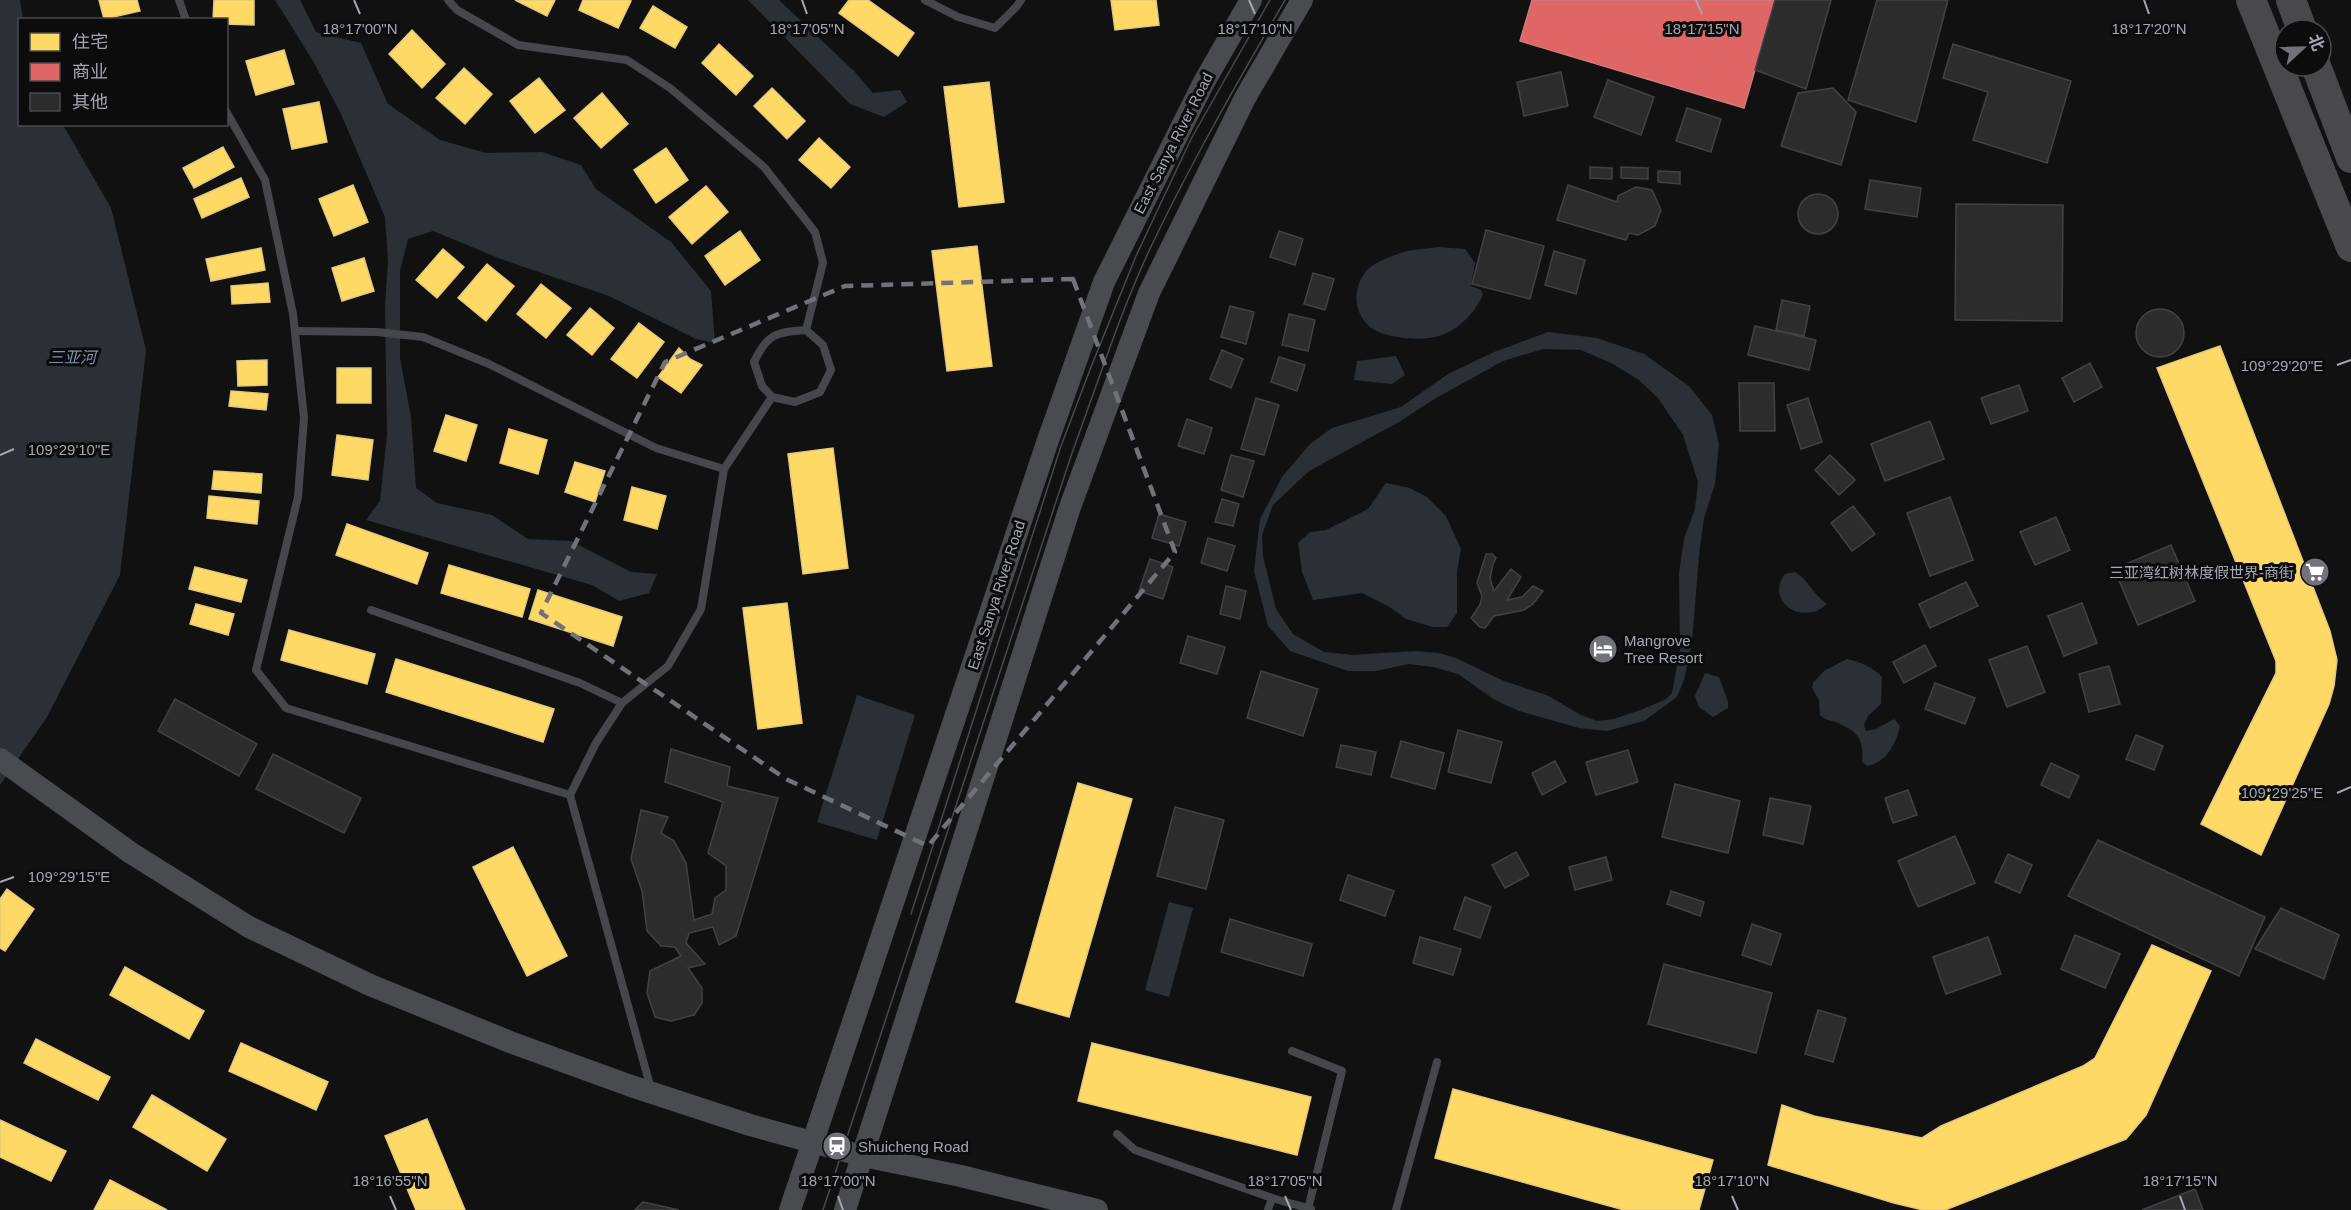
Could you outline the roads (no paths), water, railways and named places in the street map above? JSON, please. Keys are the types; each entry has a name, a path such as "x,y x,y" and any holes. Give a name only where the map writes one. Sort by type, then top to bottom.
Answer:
{"highway":[{"path":"2251,0 2351,247"},
{"path":"2291,0 2298,18"},
{"path":"2321,78 2351,158"}],"main road":[{"name":"East Sanya River Road","path":"790,1210 1047,443 1104,282 1204,82 1251,0"},
{"path":"845,1210 1070,507 1149,293 1245,98 1302,0"},
{"path":"0,759 131,853 249,927 370,985 510,1042 750,1125 863,1156 962,1176 1097,1210"}],"lane":[{"path":"179,0 185,18"},
{"path":"448,0 457,10 518,45 627,60 669,88 764,167 815,232 823,263 806,330"},
{"path":"925,0 958,17 995,28 1021,0"},
{"path":"228,115 265,180 295,332 304,418 298,497 256,670 285,708 570,795"},
{"path":"806,330 823,345 831,370 820,392 795,402 772,397 762,386 754,362 763,344 782,331 806,330"},
{"path":"295,332 377,332 423,337 489,364 656,448 724,469"},
{"path":"652,1092 570,795 596,743 622,703 668,666 701,609 724,469 772,397"},
{"path":"371,610 580,683 622,703"},
{"path":"1117,1134 1135,1150 1272,1198 1311,1209 1342,1071 1292,1051"},
{"path":"1396,1210 1437,1062"},
{"path":"1268,1210 1272,1198"}],"water":[{"name":"三亚河","path":"0,0 20,0 23,18 18,18 18,126 64,126 111,208 146,350 120,575 47,717 0,785"},
{"path":"275,0 300,0 316,32 361,43 388,104 440,140 486,153 542,152 581,165 596,189 671,242 711,291 715,343 696,339 609,296 501,259 433,231 408,239 400,271 400,358 411,417 416,488 437,503 492,515 528,539 571,541 631,572 657,574 649,593 619,601 592,585 366,520 380,501 387,435 385,306 388,262 385,217 341,114 313,61"},
{"path":"748,0 779,0 854,71 873,93 900,90 907,102 884,117 850,104"},
{"path":"1438,247 1465,249 1475,263 1471,286 1481,290 1483,294 1472,313 1461,324 1434,337 1404,338 1374,330 1363,319 1356,299 1359,284 1366,271 1381,261 1403,252"},
{"path":"1548,332 1597,338 1644,354 1689,386 1712,415 1719,444 1715,484 1704,518 1692,643 1684,680 1677,697 1644,721 1607,731 1579,728 1519,711 1495,700 1458,674 1433,667 1409,664 1376,671 1348,671 1290,651 1268,626 1254,571 1260,519 1282,477 1310,444 1332,428 1401,407 1448,374 1494,352","holes":["1543,349 1581,350 1611,363 1639,380 1658,398 1683,435 1698,482 1695,509 1684,539 1679,573 1680,649 1672,693 1666,699 1614,719 1597,721 1579,714 1549,696 1504,681 1456,658 1439,653 1415,651 1352,655 1324,652 1293,634 1276,609 1263,556 1262,535 1273,505 1309,471 1503,361"]},
{"path":"1396,356 1405,375 1392,384 1354,380 1357,361"},
{"path":"1386,483 1410,488 1427,497 1446,516 1461,549 1457,571 1457,613 1447,627 1433,627 1406,619 1388,606 1362,593 1313,600 1302,572 1298,543 1310,532 1326,530 1368,509"},
{"path":"1795,572 1827,604 1807,613 1789,608 1779,593 1780,584 1785,574"},
{"path":"1847,659 1866,665 1882,677 1881,704 1868,716 1864,725 1866,731 1876,729 1894,719 1900,726 1890,751 1880,761 1867,766 1862,762 1859,738 1845,726 1820,715 1819,700 1812,688 1813,683 1824,671"},
{"path":"1705,673 1719,677 1728,702 1728,708 1713,717 1699,707 1695,696"},
{"path":"857,695 915,715 877,840 817,822"},
{"path":"1169,902 1193,908 1169,997 1145,990"}],"tram line":[{"path":"911,914 1061,446 1091,367 1136,256 1191,139 1270,0"},
{"path":"823,1210 1073,450 1118,326 1137,277 1180,188 1285,0"}],"place":[{"name":"三亚湾红树林度假世界-商街","path":"2315,572"},
{"name":"Mangrove Tree Resort","path":"1603,649"},
{"name":"Shuicheng Road","path":"837,1146"}]}
